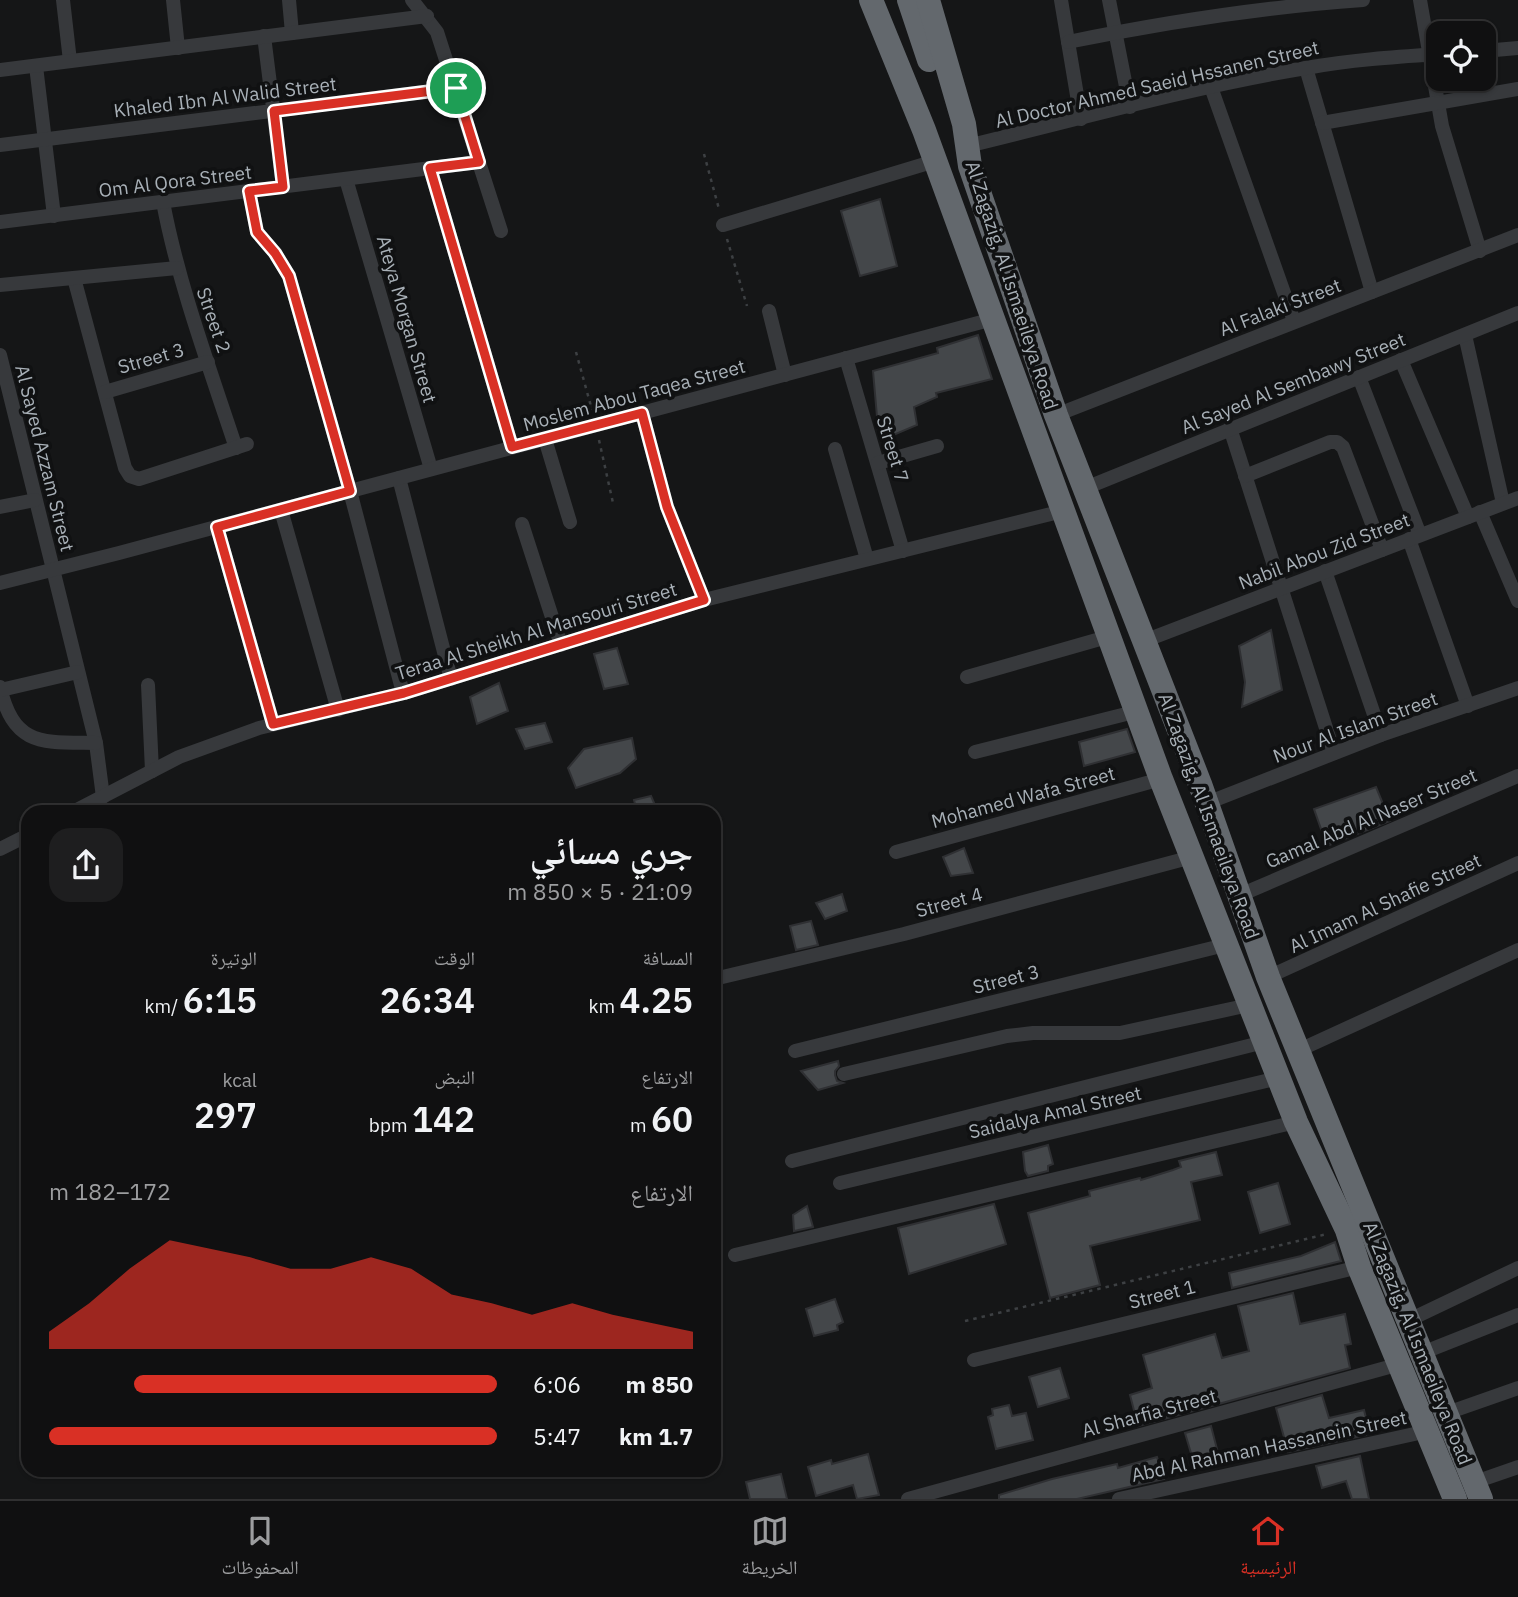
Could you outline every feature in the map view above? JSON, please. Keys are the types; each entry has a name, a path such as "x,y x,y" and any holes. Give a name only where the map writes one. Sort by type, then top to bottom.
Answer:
{"highway":[{"path":"871,0 924,130"},
{"path":"889,0 925,103 924,130"},
{"path":"909,0 942,97 966,135"},
{"name":"Al Zagazig, Al Ismaeileya Road","path":"928,0 966,135 970,166 1083,489 1209,809 1297,1051 1478,1491"},
{"name":"Al Zagazig, Al Ismaeileya Road","path":"924,130 1107,637 1138,711 1161,779 1225,945 1296,1122 1347,1230 1359,1267 1455,1499"},
{"path":"1179,825 1209,809"},
{"path":"1202,883 1236,885"}],"street":[{"path":"63,0 70,61"},
{"path":"173,0 178,48"},
{"path":"289,0 292,33"},
{"path":"412,0 437,32 501,231"},
{"path":"1061,0 1081,119"},
{"path":"1109,0 1130,107"},
{"path":"1068,42 1155,24 1283,7 1363,0"},
{"path":"1420,0 1426,23"},
{"path":"0,70 427,16"},
{"path":"264,36 283,187"},
{"path":"1496,50 1518,48"},
{"name":"Al Doctor Ahmed Saeid Hssanen Street","path":"966,135 1081,119 1211,87 1306,68 1426,55"},
{"path":"36,65 54,216"},
{"path":"1306,68 1373,292"},
{"path":"1211,87 1294,321"},
{"name":"Khaled Ibn Al Walid Street","path":"0,145 456,88"},
{"path":"1322,123 1518,89"},
{"path":"1436,91 1437,103 1480,251"},
{"path":"723,225 935,161"},
{"name":"Om Al Qora Street","path":"0,222 479,162"},
{"path":"430,168 512,447"},
{"name":"Ateya Morgan Street","path":"346,179 431,469"},
{"path":"249,191 257,232 275,253 289,276 350,491 403,693"},
{"name":"Street 2","path":"105,392 125,468 130,476 139,479 242,446 208,362 177,268 163,202"},
{"name":"Al Falaki Street","path":"1056,415 1518,235"},
{"path":"0,285 177,268"},
{"path":"74,278 105,392"},
{"path":"769,311 785,375"},
{"name":"Al Sayed Al Sembawy Street","path":"1083,489 1518,313"},
{"name":"Moslem Abou Taqea Street","path":"0,583 993,318"},
{"path":"1465,334 1503,503"},
{"name":"Al Sayed Azzam Street","path":"0,355 3,380 36,500 96,743 103,797"},
{"name":"Street 7","path":"846,358 903,551"},
{"path":"1401,360 1518,601"},
{"name":"Street 3","path":"105,392 208,362"},
{"path":"1359,377 1415,537 1468,706"},
{"path":"642,413 667,507 704,600"},
{"path":"1230,428 1334,753"},
{"path":"545,439 570,522"},
{"path":"1245,475 1338,442 1343,447 1382,550"},
{"path":"878,463 937,446"},
{"path":"835,449 867,559"},
{"path":"399,478 451,679"},
{"name":"Nabil Abou Zid Street","path":"1144,641 1518,498"},
{"path":"0,507 36,500"},
{"path":"281,510 338,710"},
{"name":"Teraa Al Sheikh Al Mansouri Street","path":"87,805 179,757 273,724 403,693 704,600 1063,511"},
{"path":"522,524 561,645"},
{"path":"217,527 273,724"},
{"path":"1325,572 1381,735"},
{"path":"967,677 1107,637"},
{"path":"78,672 0,688 12,720 29,735 51,742 96,743"},
{"path":"148,685 152,771"},
{"name":"Nour Al Islam Street","path":"1209,809 1334,753 1518,688"},
{"path":"975,752 1138,711"},
{"name":"Gamal Abd Al Naser Street","path":"1236,885 1518,776"},
{"name":"Mohamed Wafa Street","path":"896,852 1161,779"},
{"path":"0,849 21,838"},
{"name":"Street 4","path":"721,977 904,934 1192,856"},
{"name":"Al Imam Al Shafie Street","path":"1268,977 1518,863"},
{"name":"Street 3","path":"795,1051 1225,945"},
{"path":"1297,1051 1518,950"},
{"path":"844,1074 1007,1037 1033,1033 1120,1033 1249,1005"},
{"path":"792,1161 1264,1042"},
{"name":"Saidalya Amal Street","path":"840,1183 1278,1078"},
{"path":"735,1255 1296,1122"},
{"name":"Street 1","path":"974,1360 1359,1267"},
{"path":"1409,1320 1518,1268"},
{"path":"1422,1353 1518,1315"},
{"name":"Al Sharfia Street","path":"908,1499 1400,1364"},
{"path":"1447,1413 1518,1388"},
{"name":"Abd Al Rahman Hassanein Street","path":"1119,1499 1428,1431"},
{"path":"1478,1491 1518,1466"}],"path":[{"path":"704,153 747,306"},
{"path":"576,352 613,503"},
{"path":"965,1321 1347,1230"}],"building":[{"path":"880,199 897,266 860,276 841,211"},
{"path":"978,335 992,379 936,393 937,397 914,407 917,425 884,439 878,428 873,371 938,353 937,348"},
{"path":"1271,630 1282,690 1242,707 1245,682 1239,646"},
{"path":"617,648 628,684 604,689 594,654"},
{"path":"499,683 508,711 477,724 470,697"},
{"path":"545,723 552,742 525,749 516,729"},
{"path":"1127,729 1135,752 1084,766 1079,742"},
{"path":"632,738 636,759 620,773 576,788 568,768 584,749"},
{"path":"1376,787 1390,821 1327,846 1314,809"},
{"path":"651,796 655,805 635,805 634,800"},
{"path":"964,848 973,873 951,876 943,857"},
{"path":"842,894 847,911 825,919 816,903"},
{"path":"811,921 818,945 796,950 790,926"},
{"path":"838,1061 835,1075 837,1081 843,1083 818,1090 801,1071"},
{"path":"1048,1145 1053,1164 1048,1166 1048,1171 1028,1176 1023,1152"},
{"path":"1216,1152 1222,1175 1191,1182 1200,1220 1090,1246 1100,1285 1050,1298 1028,1213 1090,1196 1089,1191 1173,1170 1181,1167 1179,1161"},
{"path":"1278,1183 1290,1224 1260,1233 1248,1192"},
{"path":"994,1204 1006,1244 909,1274 898,1228"},
{"path":"807,1206 813,1227 794,1231 793,1215"},
{"path":"1335,1242 1341,1261 1232,1288 1229,1273 1301,1256"},
{"path":"1293,1293 1300,1324 1345,1314 1351,1344 1345,1345 1350,1368 1138,1426 1130,1395 1152,1388 1143,1355 1215,1334 1222,1358 1249,1351 1238,1306"},
{"path":"835,1299 843,1322 837,1325 838,1330 814,1336 806,1309"},
{"path":"1060,1368 1069,1398 1038,1407 1029,1377"},
{"path":"1322,1395 1329,1418 1364,1410 1369,1430 1365,1431 1366,1435 1288,1452 1276,1408"},
{"path":"1009,1405 1012,1416 1026,1413 1033,1440 996,1449 988,1417 993,1415 992,1409"},
{"path":"1211,1426 1218,1453 1193,1460 1185,1433"},
{"path":"868,1454 879,1495 857,1499 853,1485 816,1496 808,1467 831,1460 832,1464"},
{"path":"1360,1456 1369,1499 1352,1499 1346,1481 1322,1488 1316,1466"},
{"path":"1157,1457 1164,1479 1077,1499 999,1499 999,1495 1052,1479 1117,1464 1118,1468"},
{"path":"781,1474 787,1499 750,1499 746,1482"}],"route":[{"path":"456,88 479,162 430,168 512,447 642,413 667,507 704,600 404,693 273,724 217,527 350,491 289,276 281,261 257,232 249,191 283,187 274,111 456,88"}]}
